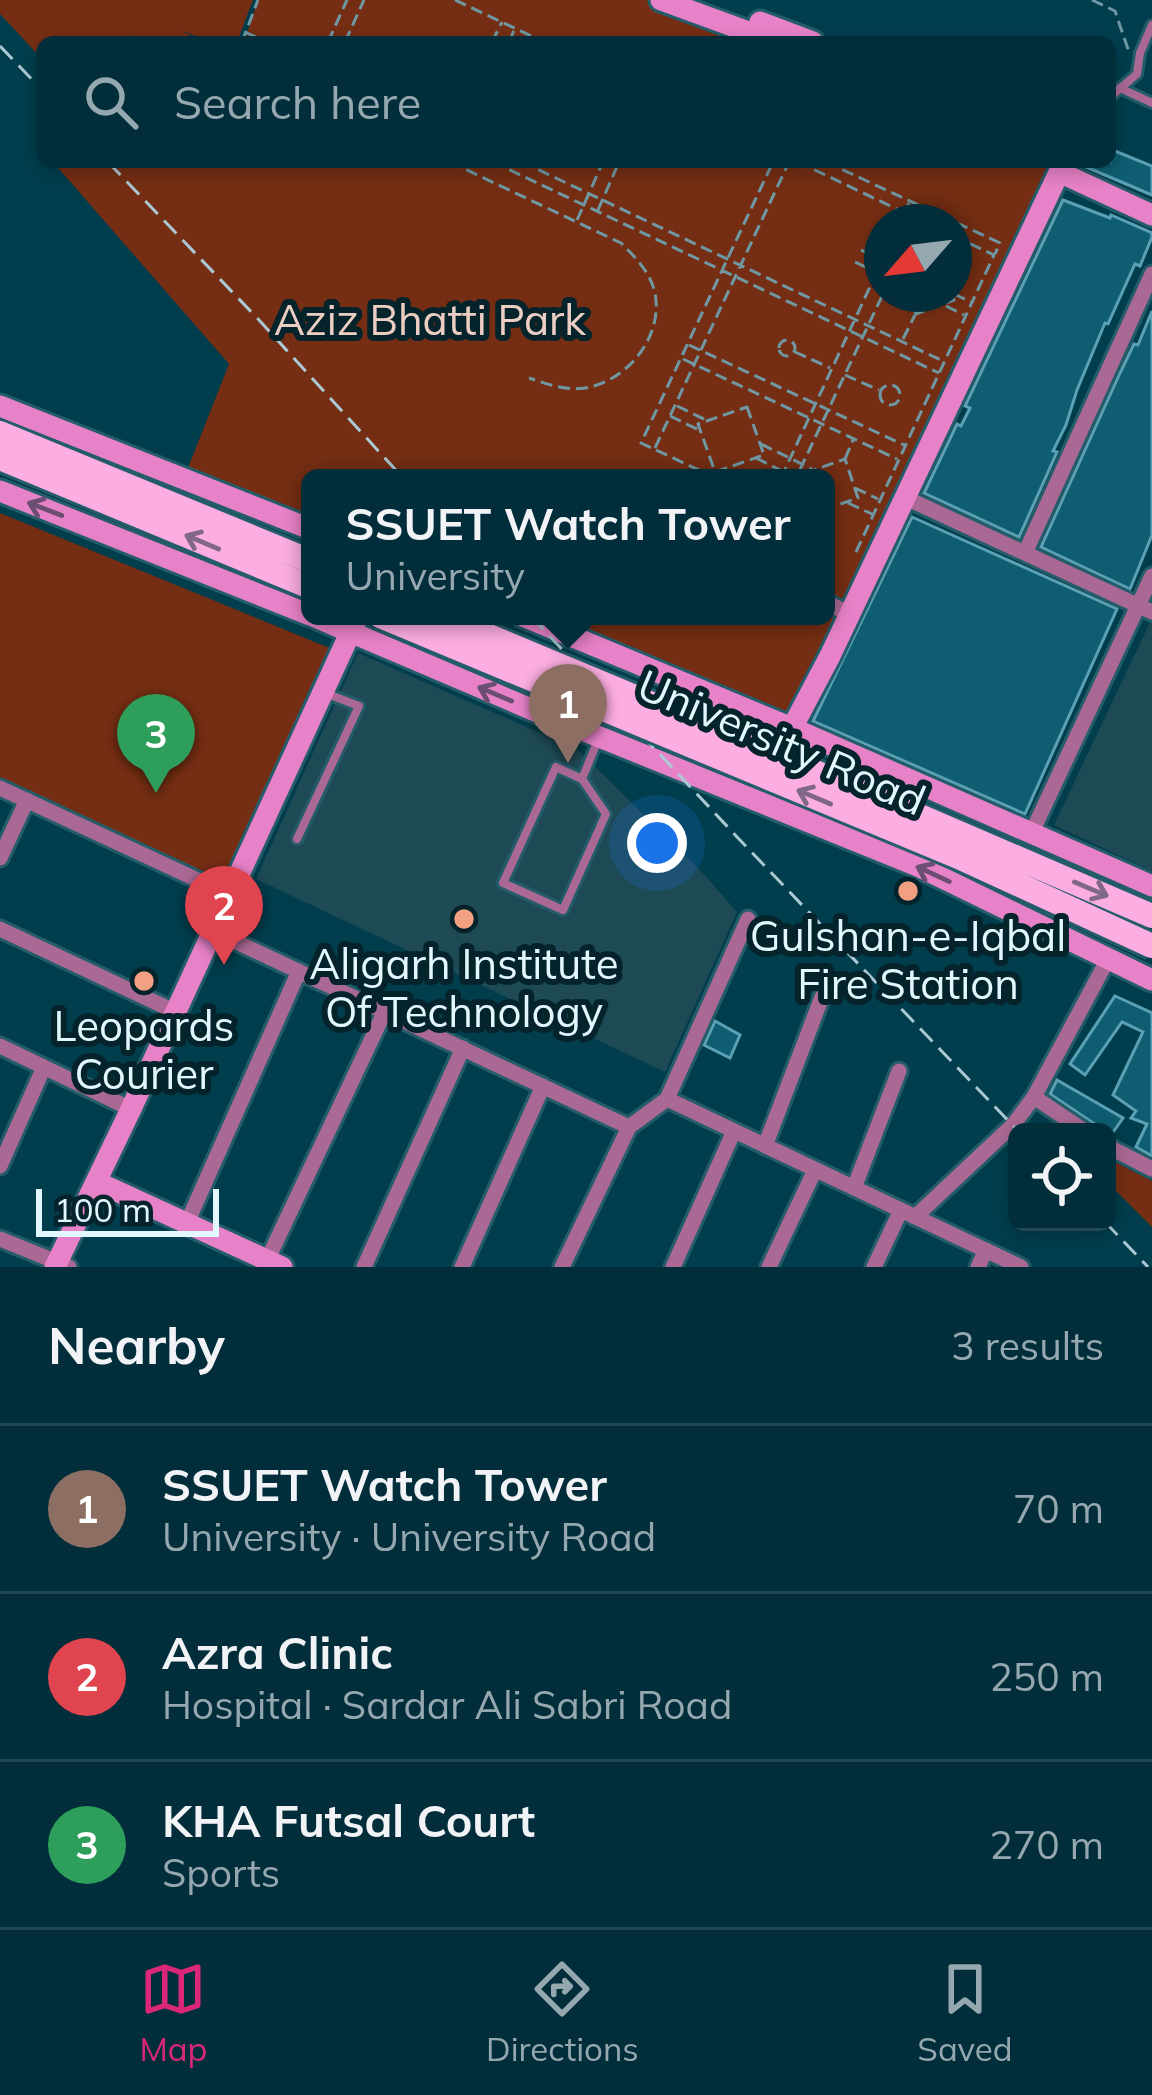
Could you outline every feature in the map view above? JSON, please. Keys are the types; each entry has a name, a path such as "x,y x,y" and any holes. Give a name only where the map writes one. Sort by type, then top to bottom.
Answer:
{"main road":[{"path":"0,434 301,557"},
{"path":"0,458 301,583"},
{"name":"University Road","path":"402,625 942,850 1152,946"},
{"name":"University Road","path":"463,625 1152,916"}],"street":[{"path":"662,0 760,36"},
{"path":"703,0 797,36"},
{"path":"763,802 792,728 1061,168"},
{"path":"1063,168 1152,215"},
{"path":"1024,553 1152,274"},
{"path":"0,406 301,525"},
{"path":"0,491 301,611"},
{"path":"906,498 1145,609"},
{"path":"1032,832 1145,609 1152,576"},
{"path":"835,606 850,614"},
{"path":"0,1239 61,1265 355,625"},
{"path":"357,625 599,737 920,868 1152,980"},
{"path":"545,625 1152,886"},
{"path":"0,788 230,895"},
{"path":"0,858 27,800"},
{"path":"562,1267 629,1126 667,1100 748,920"},
{"path":"0,928 176,1012"},
{"path":"213,931 629,1126"},
{"path":"874,1267 908,1213 1013,1125 1034,1096 1108,959"},
{"path":"187,1223 299,971"},
{"path":"765,1146 822,997"},
{"path":"97,1182 271,1265 385,1011"},
{"path":"0,1046 131,1109"},
{"path":"364,1267 463,1048"},
{"path":"0,1166 44,1067"},
{"path":"854,1188 899,1071"},
{"path":"462,1267 543,1086"},
{"path":"1034,1096 1073,1123"},
{"path":"667,1100 1021,1267"},
{"path":"673,1267 734,1131"},
{"path":"1116,1151 1152,1169"},
{"path":"769,1267 815,1170"},
{"path":"978,1267 986,1250"}],"lane":[{"path":"1116,92 1137,74 1152,25"},
{"path":"1137,74 1152,80"},
{"path":"1120,88 1152,103"},
{"path":"297,839 359,706 323,693"},
{"path":"582,778 599,737"},
{"path":"556,766 582,778 606,814 563,910 503,883 556,766"}],"path":[{"path":"244,36 258,0"},
{"path":"331,36 347,0"},
{"path":"348,36 364,0"},
{"path":"455,0 532,36"},
{"path":"1092,0 1115,11 1137,74"},
{"path":"495,36 502,22"},
{"path":"511,36 515,28"},
{"path":"246,32 254,36"},
{"path":"463,168 621,243 642,264 654,290 656,314 650,337 635,360 614,378 590,388 529,378"},
{"path":"506,168 940,373"},
{"path":"534,168 945,362"},
{"path":"576,222 600,168"},
{"path":"598,212 617,168"},
{"path":"698,469 641,443 770,168"},
{"path":"655,450 786,168"},
{"path":"811,168 886,204"},
{"path":"839,168 916,204"},
{"path":"972,230 1000,243 972,302"},
{"path":"972,243 994,255"},
{"path":"855,262 864,266"},
{"path":"788,302 794,290"},
{"path":"803,308 808,297"},
{"path":"785,469 864,299"},
{"path":"800,469 875,312"},
{"path":"902,341 921,312"},
{"path":"958,312 966,316"},
{"path":"856,552 968,312"},
{"path":"889,349 894,338"},
{"path":"688,344 905,446"},
{"path":"904,356 909,345"},
{"path":"794,352 832,369"},
{"path":"681,358 899,460"},
{"path":"845,375 880,391"},
{"path":"675,406 707,421"},
{"path":"712,469 698,424 747,407 764,455 730,469"},
{"path":"670,416 700,430"},
{"path":"835,506 858,497 845,459 854,439"},
{"path":"760,443 812,469"},
{"path":"756,458 773,469"},
{"path":"817,469 845,459"},
{"path":"855,488 880,500"},
{"path":"846,502 873,514"}],"shaded area":[{"path":"1152,618 1152,871 1054,825"},
{"path":"358,653 577,749 737,912 665,1072 256,879"}],"green space":[{"path":"0,0 253,0 239,36 195,36 182,31 192,36 36,36 36,53 0,14"},
{"path":"258,0 664,0 774,36 246,36"},
{"name":"Aziz Bhatti Park","path":"58,168 1056,168 793,728 542,625 835,625 835,469 301,469 301,526 184,478 229,364"},
{"path":"0,513 332,649 224,882 0,778"},
{"path":"1116,1163 1152,1181 1152,1227 1116,1191"}],"building":[{"path":"1116,151 1152,166 1152,195 1088,168 1116,168"},
{"path":"1063,200 1111,215 1152,237 1105,323 1019,537 924,493 957,424 961,426 970,408 965,406"},
{"path":"1152,311 1152,535 1130,589 1041,547"},
{"path":"912,517 1117,609 1025,814 813,721"},
{"path":"1115,996 1152,1013 1152,1156 1136,1147 1147,1124 1131,1118 1136,1111 1113,1095 1143,1032 1122,1022 1085,1075 1070,1064"},
{"path":"715,1021 740,1035 730,1058 704,1045"},
{"path":"1057,1080 1123,1118 1116,1128 1116,1123 1093,1123 1050,1094"}],"railway":[{"path":"0,46 36,84"},
{"path":"114,168 395,469"},
{"path":"539,625 1010,1123"},
{"path":"1114,1231 1148,1267"}],"place":[{"name":"SSUET Watch Tower","path":"568,763"},
{"name":"KHA Futsal Court","path":"156,793"},
{"name":"Gulshan-e-Iqbal Fire Station","path":"908,891"},
{"name":"Aligarh Institute Of Technology","path":"464,919"},
{"name":"Azra Clinic","path":"224,965"},
{"name":"Leopards Courier","path":"144,981"}]}
